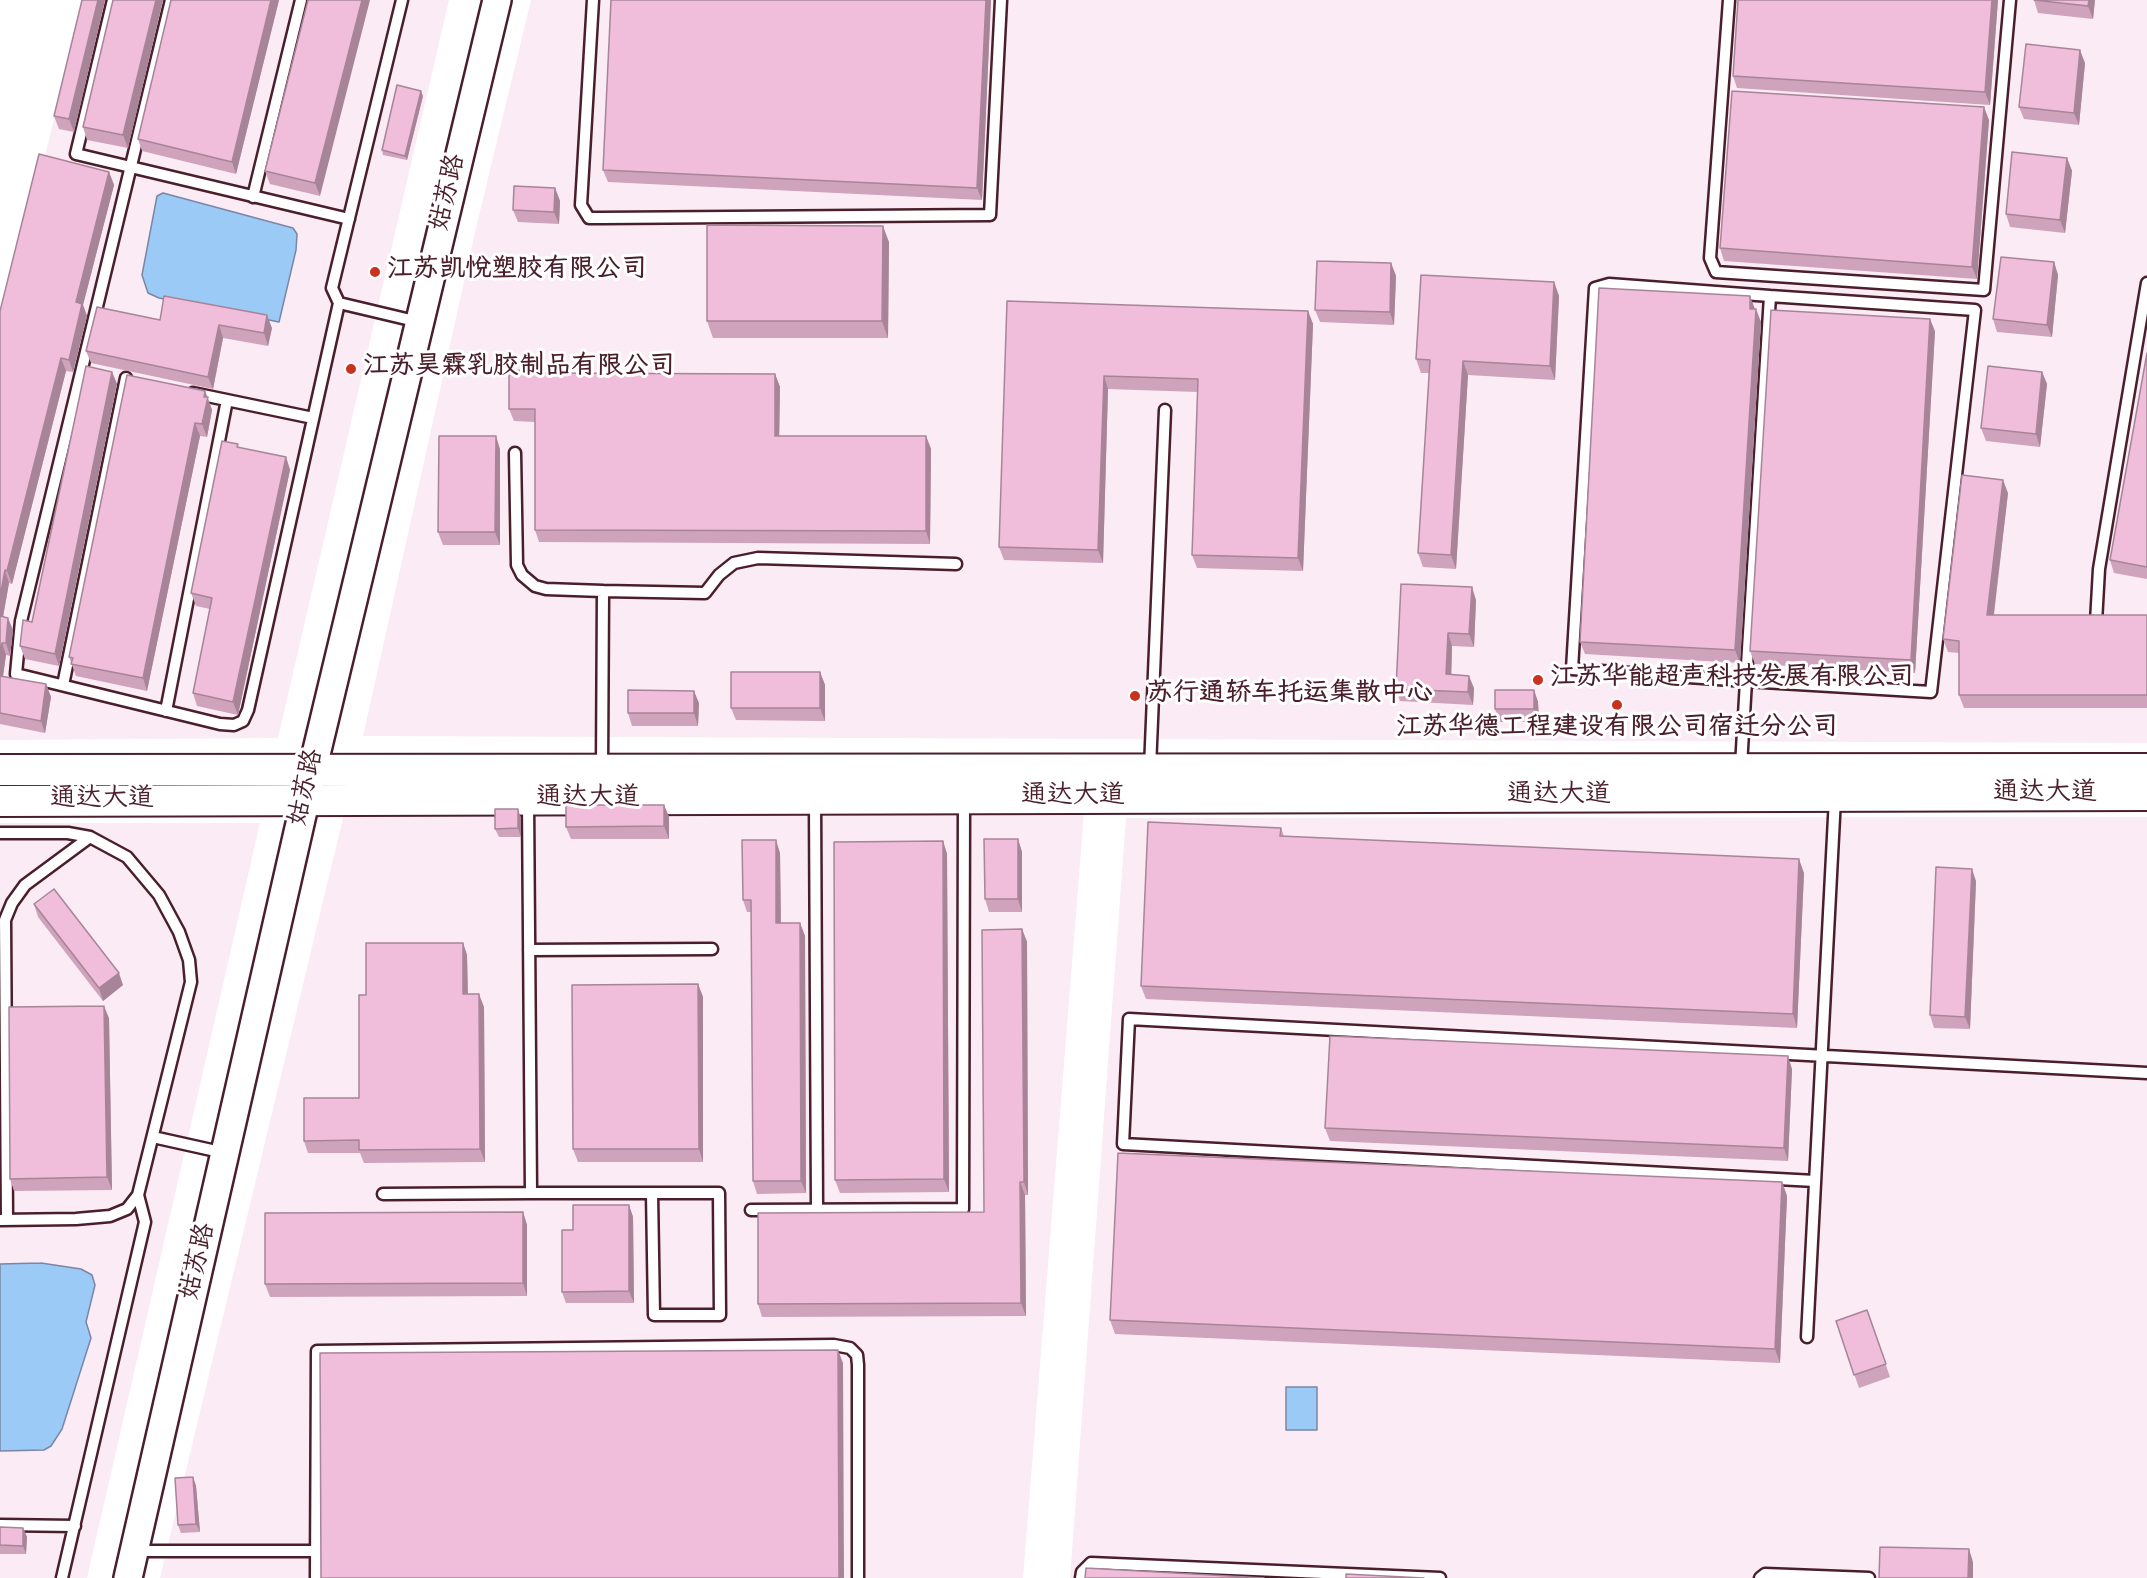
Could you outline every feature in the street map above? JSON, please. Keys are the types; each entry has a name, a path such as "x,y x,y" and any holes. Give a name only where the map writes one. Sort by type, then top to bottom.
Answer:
{"main road":[{"name":"通达大道","path":"1149,784 1741,770 1836,783 2147,769"},
{"name":"通达大道","path":"0,770 312,771 528,785 1836,783 2147,795"},
{"name":"通达大道","path":"0,801 305,800 528,785"}],"street":[{"name":"姑苏路","path":"128,1578 305,800 496,0"}],"lane":[{"path":"113,0 76,154 349,219"},
{"path":"171,0 129,167 87,370 21,621 16,674 220,724 234,725 243,721 251,699 339,303 332,288 402,0"},
{"path":"253,196 300,0"},
{"path":"593,0 581,205 589,218 990,215 1001,0"},
{"path":"1729,0 1710,258 1716,272 1984,290 1994,113 2010,0"},
{"path":"1722,95 1734,96"},
{"path":"2116,622 2096,622 2099,569 2147,283"},
{"path":"1609,284 1770,296 1975,310 1931,692 1572,669 1595,288 1609,284"},
{"path":"1741,770 1770,296"},
{"path":"339,303 420,322"},
{"path":"63,685 126,378"},
{"path":"182,390 313,418"},
{"path":"166,711 227,400"},
{"path":"1149,784 1166,410"},
{"path":"515,453 517,565 522,575 535,586 546,590 705,593 719,575 734,563 758,558 956,564"},
{"path":"602,785 603,591"},
{"path":"1807,1337 1836,783"},
{"path":"751,1210 963,1209 964,784"},
{"path":"528,785 531,1193"},
{"path":"815,785 817,1209"},
{"path":"0,833 68,833 90,837 127,857 159,895 179,932 189,960 191,982 138,1195 127,1209 110,1216 4,1220 5,920 12,903 25,885 90,837"},
{"path":"529,950 712,949"},
{"path":"1815,1181 1123,1144 1129,1019 2147,1073"},
{"path":"153,1137 225,1153"},
{"path":"383,1194 531,1193 652,1193 718,1193 720,1315 654,1315 652,1193"},
{"path":"62,1578 145,1222 138,1195"},
{"path":"316,1578 317,1351 834,1345 850,1348 857,1355 858,1578"},
{"path":"0,1525 75,1526"},
{"path":"134,1551 315,1551"},
{"path":"1081,1578 1082,1572 1091,1563 1328,1576 1440,1578"},
{"path":"1760,1578 1765,1574 1869,1578"}],"shaded area":[{"path":"83,0 449,0 278,738 0,740 0,341"},
{"path":"531,0 2147,0 2147,743 363,736 475,232"},
{"path":"1084,813 1023,1578 160,1578 344,814"},
{"path":"2147,817 2147,1578 1070,1578 1126,818"},
{"path":"0,823 260,823 87,1578 0,1578"}],"water":[{"path":"163,193 293,228 297,234 296,250 279,322 159,298 148,293 142,275 157,196"},
{"path":"41,1263 81,1269 92,1275 95,1285 86,1322 91,1338 62,1429 51,1446 44,1450 0,1451 0,1264"},
{"path":"1286,1387 1317,1387 1317,1430 1286,1430"}],"building":[{"path":"82,0 98,0 69,119 54,116"},
{"path":"113,0 156,0 123,135 83,127"},
{"path":"171,0 271,0 232,162 138,139"},
{"path":"308,0 362,0 315,183 265,171"},
{"path":"611,0 986,0 977,188 603,170"},
{"path":"1738,0 1992,0 1985,92 1733,76"},
{"path":"2034,0 2089,0 2088,6"},
{"path":"2026,44 2080,50 2074,113 2019,107"},
{"path":"397,85 421,91 405,156 382,150"},
{"path":"1732,91 1984,107 1972,267 1720,248"},
{"path":"2012,152 2067,158 2060,220 2006,214"},
{"path":"39,154 109,172 76,302 82,304 69,360 61,358 7,571 5,570 0,597 0,311"},
{"path":"514,186 555,188 554,212 513,210"},
{"path":"707,225 883,226 882,321 707,321"},
{"path":"2001,257 2054,262 2047,325 1993,319"},
{"path":"1317,261 1391,263 1390,312 1315,310"},
{"path":"1421,275 1554,282 1550,366 1463,361 1451,555 1418,553 1430,360 1416,359"},
{"path":"1599,288 1750,296 1750,309 1756,309 1735,650 1580,642"},
{"path":"164,296 267,315 264,333 219,325 208,377 86,351 97,307 160,320"},
{"path":"1007,301 1308,311 1298,558 1192,555 1198,379 1104,376 1098,550 999,547"},
{"path":"1771,310 1930,319 1911,660 1750,651"},
{"path":"2147,353 2147,567 2110,560"},
{"path":"86,366 112,372 55,654 20,646 23,620 32,622"},
{"path":"1988,366 2042,372 2036,434 1981,428"},
{"path":"509,370 535,371 535,373 775,374 775,436 926,436 926,531 535,530 535,409 509,409"},
{"path":"127,375 205,391 204,397 208,397 202,424 195,423 143,678 71,664 73,658 69,657"},
{"path":"439,436 496,436 495,532 438,532"},
{"path":"222,441 238,444 237,447 286,457 233,702 193,693 212,598 191,593"},
{"path":"1962,475 2003,480 1987,615 2147,615 2147,695 1959,695 1959,641 1943,639"},
{"path":"1401,584 1472,587 1469,634 1448,633 1446,674 1469,676 1468,692 1396,689"},
{"path":"0,616 8,618 6,643 2,643 0,654"},
{"path":"731,672 820,672 820,708 731,708"},
{"path":"0,676 46,684 41,721 0,713"},
{"path":"628,690 694,691 694,713 628,713"},
{"path":"1495,690 1534,690 1534,709 1495,709"},
{"path":"566,805 664,805 664,826 566,827"},
{"path":"495,809 518,809 518,828 495,829"},
{"path":"1148,822 1281,828 1280,836 1799,859 1793,1014 1141,986"},
{"path":"984,839 1018,839 1018,899 985,899"},
{"path":"742,840 776,840 776,923 800,923 801,1181 753,1181 751,900 743,900"},
{"path":"943,841 944,1179 835,1180 834,842"},
{"path":"1936,867 1972,869 1965,1017 1930,1015"},
{"path":"54,889 119,973 99,988 34,904"},
{"path":"1022,929 1024,1182 1020,1182 1021,1303 758,1304 758,1213 984,1212 982,930"},
{"path":"366,943 463,943 463,994 479,994 480,1149 359,1150 359,1140 304,1141 304,1098 359,1098 359,995 366,995"},
{"path":"698,984 699,1149 573,1149 572,985"},
{"path":"104,1006 107,1177 10,1179 9,1007"},
{"path":"1330,1036 1788,1056 1784,1148 1325,1128"},
{"path":"1118,1153 1782,1182 1775,1349 1110,1320"},
{"path":"573,1205 629,1205 629,1291 562,1292 562,1230 573,1230"},
{"path":"523,1212 523,1283 265,1284 265,1213"},
{"path":"1867,1310 1886,1364 1854,1375 1836,1321"},
{"path":"838,1350 839,1578 321,1578 320,1353"},
{"path":"193,1477 196,1524 178,1525 175,1478"},
{"path":"0,1527 23,1528 23,1546 0,1545"},
{"path":"1880,1547 1969,1549 1968,1578 1879,1578"},
{"path":"1086,1568 1264,1578 1085,1578"},
{"path":"1346,1574 1424,1578 1346,1578"}],"place":[{"name":"江苏凯悦塑胶有限公司","path":"375,272"},
{"name":"江苏昊霖乳胶制品有限公司","path":"351,369"},
{"name":"江苏华能超声科技发展有限公司","path":"1538,680"},
{"name":"苏行通轿车托运集散中心","path":"1135,696"},
{"name":"江苏华德工程建设有限公司宿迁分公司","path":"1617,705"}]}
